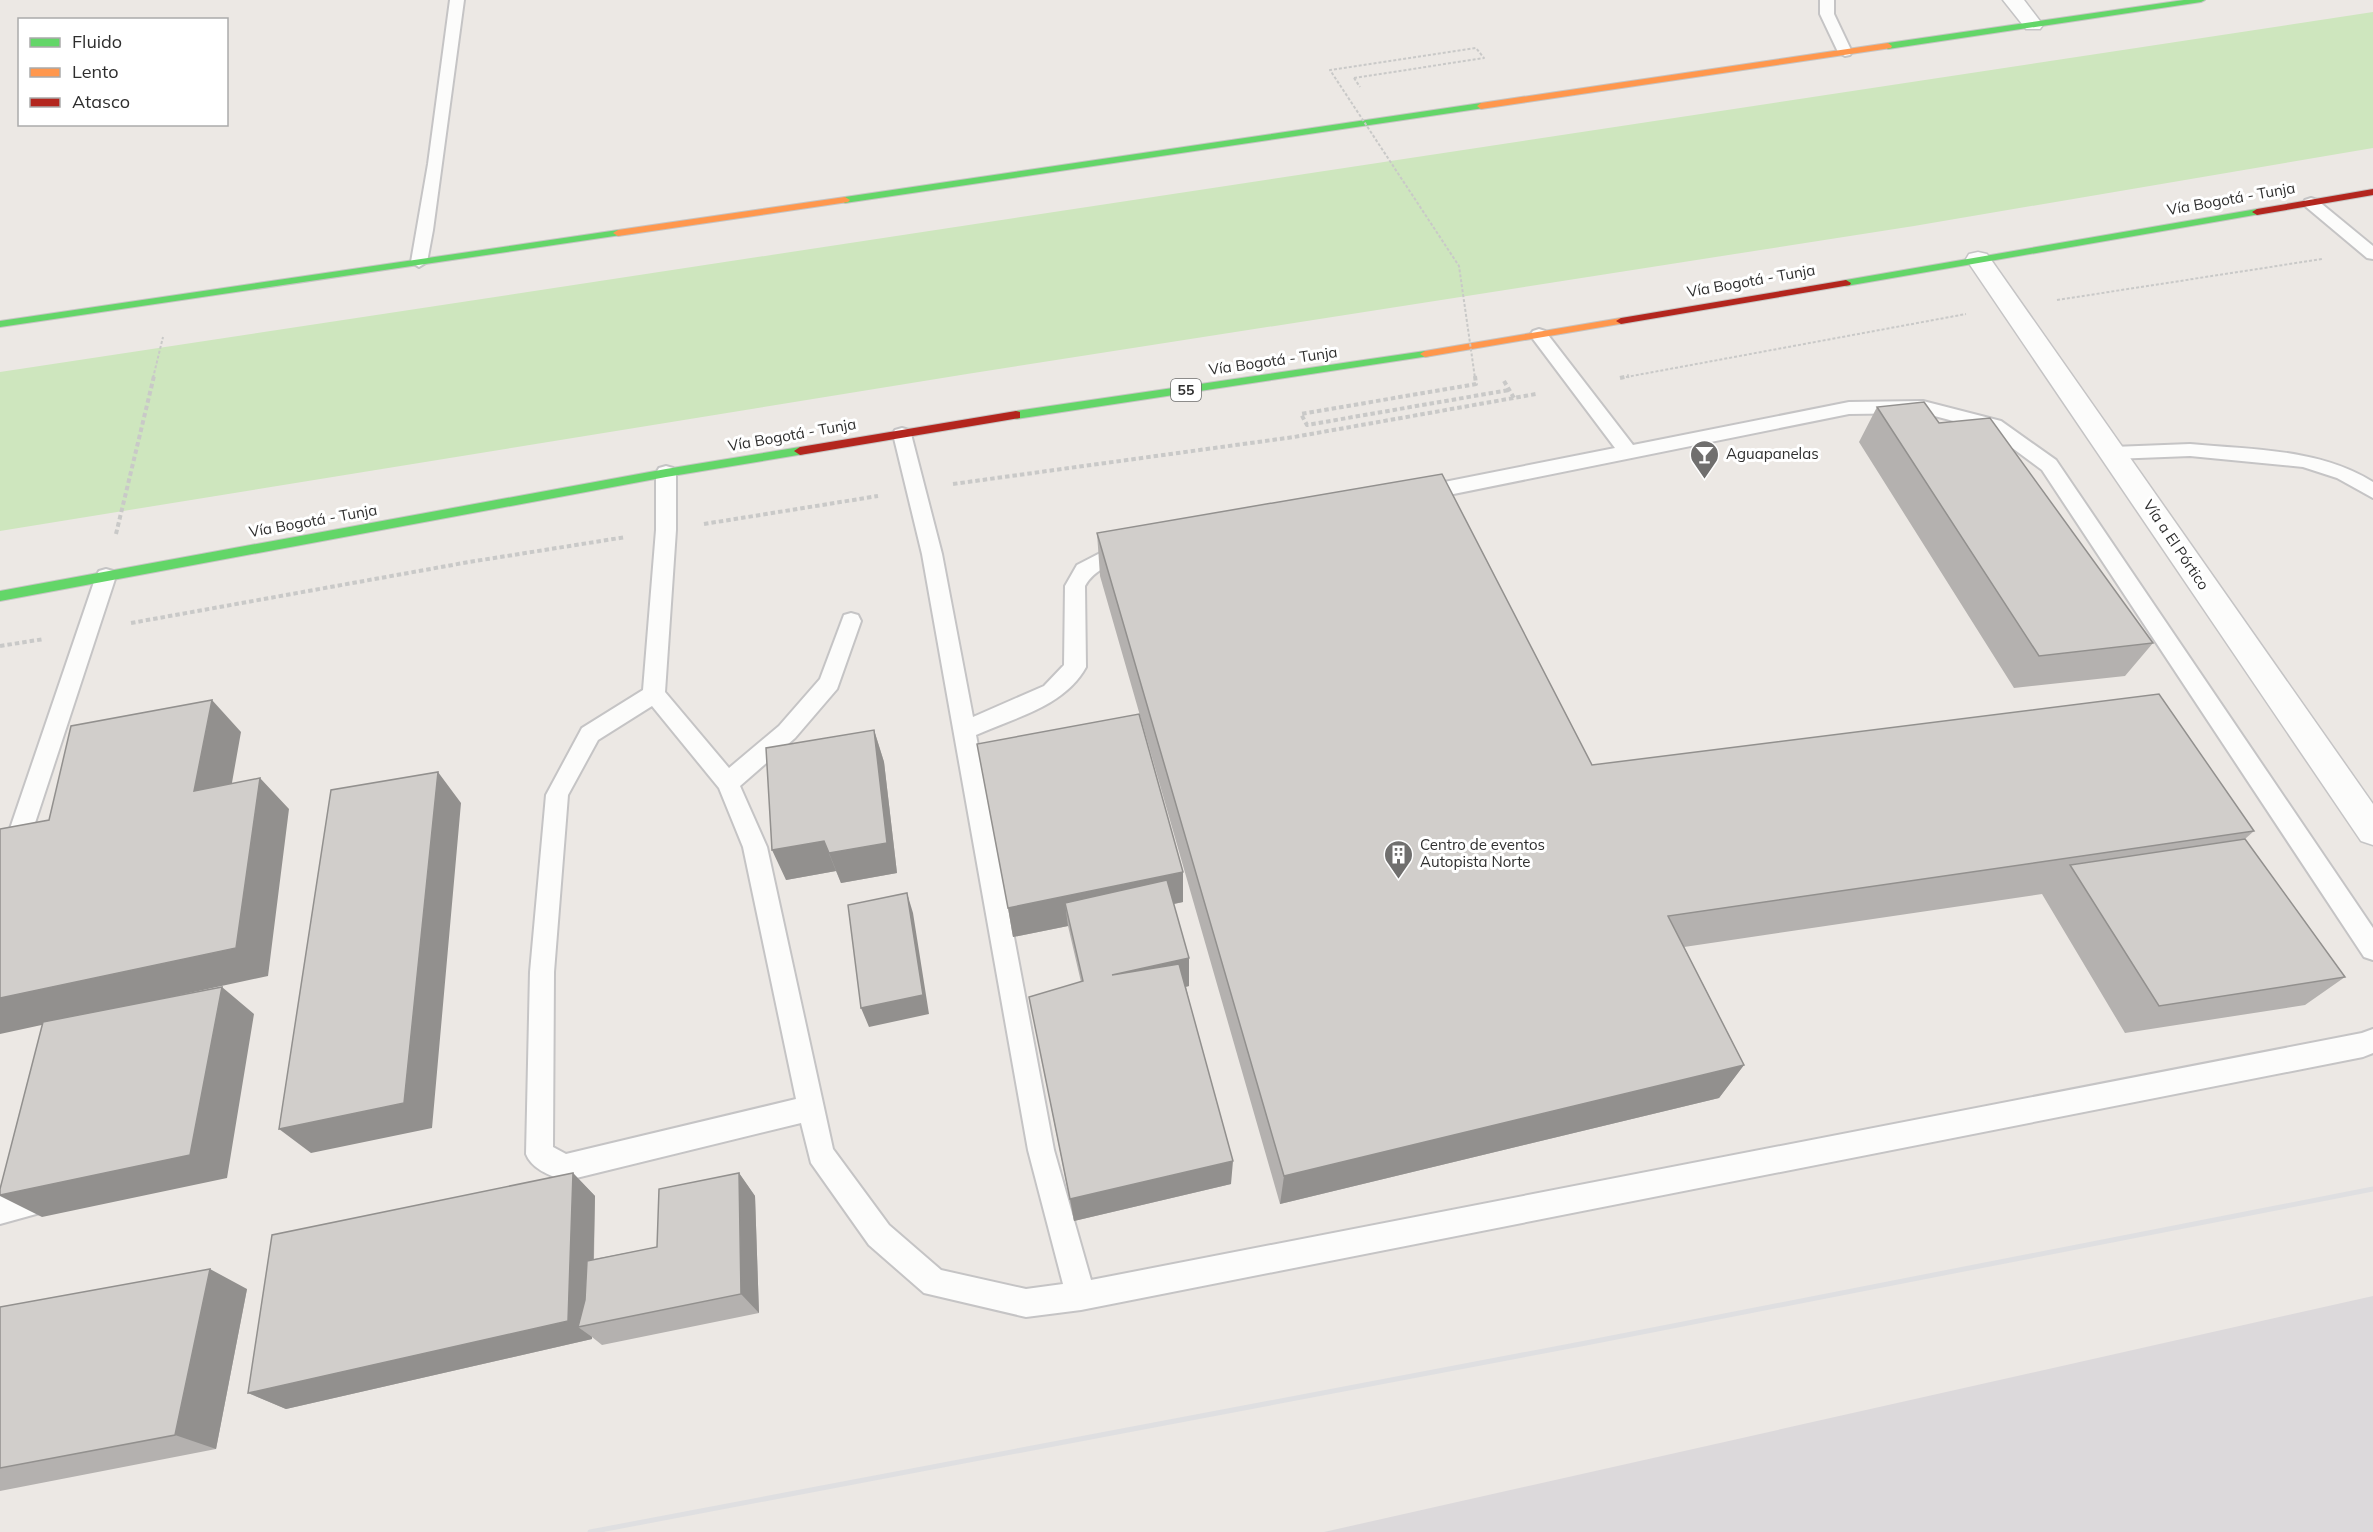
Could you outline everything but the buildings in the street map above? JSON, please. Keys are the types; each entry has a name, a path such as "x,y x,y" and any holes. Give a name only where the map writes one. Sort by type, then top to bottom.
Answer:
{"highway":[{"path":"0,324 2201,0"},
{"name":"Vía Bogotá - Tunja","path":"2,597 666,473 1109,400 1339,368 2373,192"}],"street":[{"path":"2013,0 2033,25"},
{"name":"Vía a El Pórtico","path":"1978,258 2373,831"}],"lane":[{"path":"419,262 432,202 439,126 457,0"},
{"path":"1827,0 1827,14 1845,52"},
{"path":"2311,202 2371,252"},
{"path":"1539,335 1628,452"},
{"path":"1395,498 1849,408 1923,407 1994,424 2049,465 2373,949"},
{"path":"902,434 932,554 1041,1150 1081,1296"},
{"path":"2113,453 2190,450 2304,461 2344,473 2373,491"},
{"path":"666,473 666,531 654,694 728,783 755,847 821,1154 879,1235 934,1283 1026,1303 1081,1296 2352,1048 2373,1041"},
{"path":"964,732 1052,692 1075,667 1075,586 1084,570 1115,554 1150,547"},
{"path":"0,893 106,576"},
{"path":"728,783 787,732 829,683 851,621"},
{"path":"654,694 590,734 557,795 542,972 539,1154 564,1168 811,1108"},
{"path":"0,1210 37,1201"}],"path":[{"path":"1354,78 1484,58 1476,48 1330,70 1459,266 1476,384 1301,414 1307,425 1509,390"},
{"path":"0,646 469,562 1012,475 1294,437 2013,306 2371,252"},
{"path":"106,576 172,298"}],"shaded area":[{"path":"2373,1296 2373,1532 1324,1532"}],"green space":[{"path":"2373,12 2373,148 1914,226 967,374 0,531 0,372"}],"railway":[{"path":"590,1532 1586,1343 2373,1189"}],"traffic: fast":[{"path":"1888,46 2201,0"},
{"path":"845,200 1481,106"},
{"path":"1846,283 2257,212"},
{"path":"0,324 618,233"},
{"path":"1016,415 1425,354"},
{"path":"0,596 666,473 800,451"}],"traffic: slow":[{"path":"1481,106 1888,46"},
{"path":"618,233 845,200"},
{"path":"1425,354 1621,321"}],"traffic: jam":[{"path":"2257,212 2373,192"},
{"path":"1621,321 1846,283"},
{"path":"800,451 1016,415"}],"place":[{"name":"Aguapanelas","path":"1705,480"},
{"name":"Centro de eventos Autopista Norte","path":"1399,880"}]}
